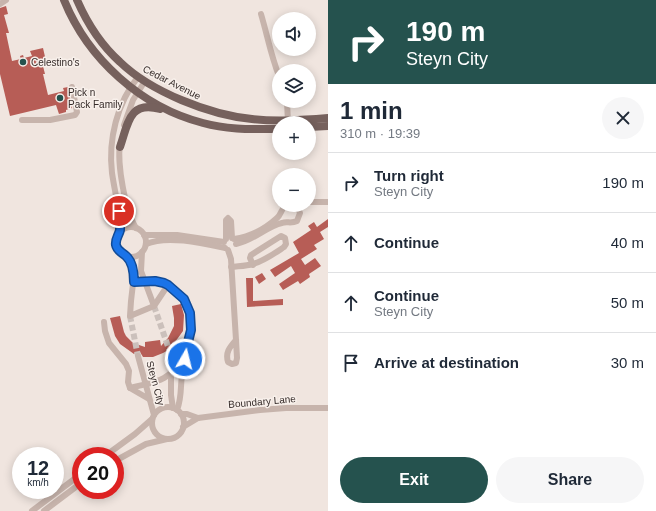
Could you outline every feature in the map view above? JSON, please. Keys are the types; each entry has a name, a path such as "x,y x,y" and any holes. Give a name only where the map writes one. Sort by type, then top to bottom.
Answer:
{"main road":[{"path":"64,0 85,39 105,63 137,92 178,115"},
{"name":"Cedar Avenue","path":"76,0 95,32 109,51 141,79 186,103 231,116 272,120"},
{"path":"120,147 132,113 139,108 144,107 152,107 204,124 248,129 272,129"},
{"path":"322,124 328,118"}],"street":[{"path":"0,4 6,0"},
{"path":"261,14 269,40 274,64"},
{"path":"141,79 130,87 117,119 112,148 112,173 119,211 120,232 116,241 116,246 118,250 126,256 133,270 134,282 130,316 154,306 168,285"},
{"path":"141,79 126,118 119,158 130,215 136,228 144,235 146,244 142,252 141,264 144,281 154,306"},
{"path":"22,120 50,120 75,115 77,112 72,87"},
{"path":"316,203 328,203"},
{"path":"144,235 178,235 230,244 252,235 273,222 279,217 281,212"},
{"path":"146,244 156,240 230,244 244,242 280,223 291,223 297,221 300,212"},
{"path":"120,232 127,228 136,228"},
{"path":"257,236 264,246"},
{"path":"231,267 253,265 262,261 284,247 286,242 285,238 281,236 250,256 250,260 253,265"},
{"path":"230,244 236,340"},
{"path":"126,256 133,257 142,252"},
{"path":"134,282 159,282 168,285 184,299 190,313 191,330 186,350 182,352 182,355 185,358 182,371 180,401 177,410"},
{"path":"104,322 109,343 126,364 129,371 128,382 130,388 150,399"},
{"name":"Steyn City","path":"138,356 150,399 153,417"},
{"path":"130,388 157,382 171,374 185,358"},
{"name":"Steyn City","path":"171,374 171,395 177,410"},
{"path":"116,447 162,408 177,410 184,420 183,427 178,435 146,444 124,456"},
{"name":"Boundary Lane","path":"183,427 198,418 286,408 328,408"},
{"name":"Boundary Lane","path":"177,410 198,418"},
{"path":"153,417 153,429 156,433 164,438 169,438"},
{"path":"32,511 72,481"},
{"path":"44,511 72,490"}],"building":[{"path":"6,6 8,14 4,15 9,33 6,33 12,61 21,59 20,56 23,55 24,58 32,56 30,51 43,48 46,61 42,62 45,74 43,74 48,95 64,91 63,88 68,87 72,108 66,110 66,112 59,114 56,105 10,116 0,74 0,8"},
{"path":"328,219 328,227 320,232 324,239 314,245 317,249 301,259 305,265 315,258 321,266 309,274 310,277 300,284 298,281 283,290 279,284 295,273 291,266 275,277 270,270 299,253 293,242 311,230 308,226 314,222 317,227"},
{"path":"262,273 266,279 259,284 255,277"},
{"path":"246,278 253,278 253,301 283,299 283,305 247,307"},
{"path":"181,304 184,315 183,331 170,349 163,353 153,357 143,357 140,352 136,352 134,354 120,344 115,336 110,318 120,316 124,332 133,343 145,347 145,342 160,340 161,346 168,338 174,326 172,306"}],"tunnel":[{"path":"154,306 171,355 171,373"},
{"path":"130,316 138,356"}],"place":[{"name":"Celestino's","path":"23,62"},
{"name":"Pick n Pack Family","path":"60,98"}],"route":[{"path":"119,211 120,232 117,236 116,246 122,254 126,256 132,266 134,282 155,281 168,285 179,293 184,299 190,313 191,321 190,336 186,345 186,350 182,352 182,357 185,359"}]}
